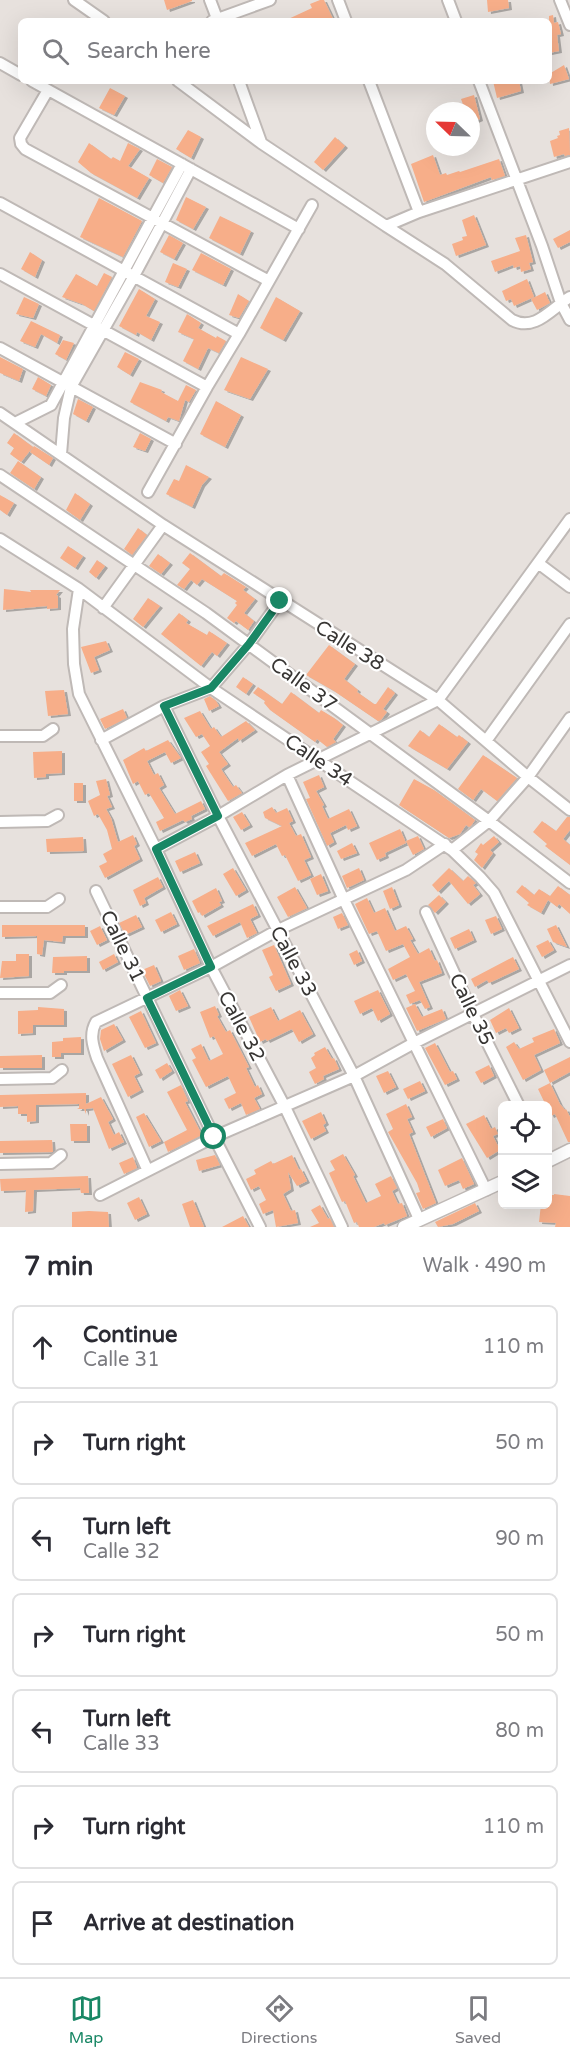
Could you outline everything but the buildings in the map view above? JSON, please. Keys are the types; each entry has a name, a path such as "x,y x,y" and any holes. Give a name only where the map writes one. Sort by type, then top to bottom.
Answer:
{"street":[{"path":"74,0 100,18"},
{"path":"210,0 215,18"},
{"path":"221,18 270,0"},
{"path":"338,0 345,18"},
{"path":"448,0 455,18"},
{"path":"560,0 570,26"},
{"path":"0,63 18,73"},
{"path":"37,84 299,229"},
{"path":"182,84 261,143 446,264 512,320 529,325 566,300"},
{"path":"240,84 261,143"},
{"path":"370,84 419,212"},
{"path":"480,84 516,180 566,300 570,320"},
{"path":"48,90 20,138 25,148 269,281"},
{"path":"386,226 419,212 570,162"},
{"path":"129,274 152,218 186,166"},
{"path":"15,423 51,405 68,385 129,274 162,224 186,166"},
{"path":"0,203 240,334"},
{"path":"148,492 312,205"},
{"path":"0,274 207,387"},
{"path":"0,348 176,444"},
{"path":"62,454 68,385"},
{"name":"Calle 38","path":"0,413 163,525 438,700 570,810"},
{"name":"Calle 37","path":"0,475 249,644 489,820 570,883"},
{"path":"156,849 287,775 438,700 570,519"},
{"path":"103,609 163,525"},
{"name":"Calle 34","path":"0,539 79,589 211,688 448,847 494,893 570,1042"},
{"path":"538,563 570,588"},
{"name":"Calle 32","path":"79,589 73,628 74,663 79,694 156,849 211,967 285,1107 342,1227"},
{"path":"101,740 164,706 211,688 249,644 280,601"},
{"path":"486,741 570,624"},
{"name":"Calle 33","path":"164,706 218,816 354,1076 419,1219"},
{"path":"147,1169 97,1058 92,1032 96,1022 211,967 278,930 406,870 448,847 489,820 528,777 570,718"},
{"path":"0,736 43,736 53,729"},
{"name":"Calle 34","path":"287,775 344,900 486,1190"},
{"path":"0,822 47,821 58,815"},
{"name":"Calle 31","path":"96,891 214,1137 260,1227"},
{"path":"0,907 47,908 59,899"},
{"name":"Calle 35","path":"426,912 516,1101"},
{"path":"100,1195 147,1169 214,1137 354,1076 414,1043 570,965"},
{"path":"0,993 50,993 61,985"},
{"path":"0,1079 52,1078 62,1070"},
{"path":"552,1159 570,1150"},
{"path":"0,1164 51,1163 62,1155"},
{"path":"404,1227 498,1184"}],"route":[{"path":"214,1137 147,998 211,967 156,849 218,816 164,706 211,688 249,644 280,601"}]}
